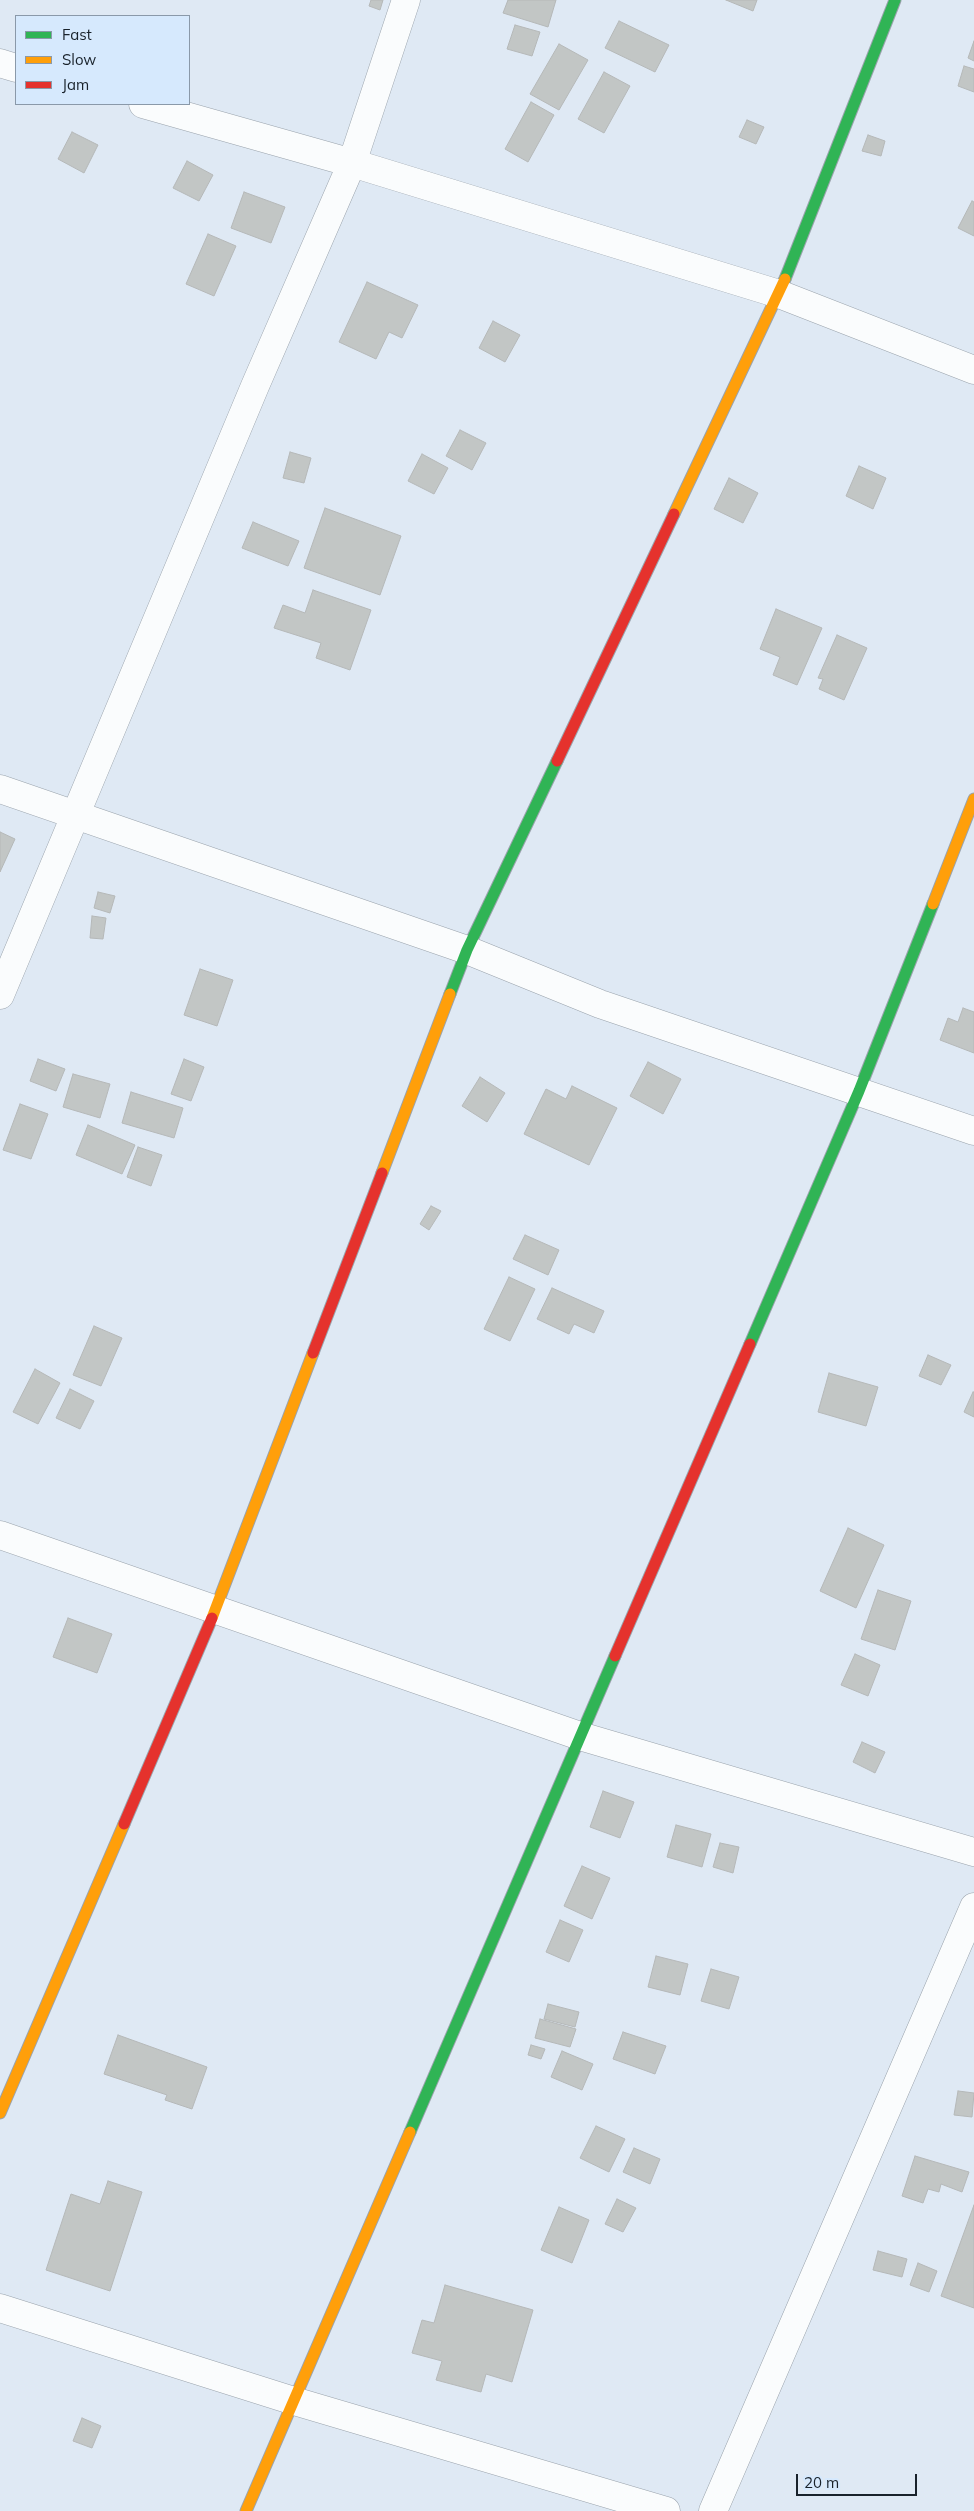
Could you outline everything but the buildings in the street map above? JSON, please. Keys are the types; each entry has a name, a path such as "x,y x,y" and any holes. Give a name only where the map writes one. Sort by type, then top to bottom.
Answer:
{"street":[{"path":"0,995 255,386 352,163 406,0"},
{"path":"0,2112 215,1610 467,950 779,294 895,0"},
{"path":"0,64 15,68"},
{"path":"147,105 352,163 779,294 974,370"},
{"path":"0,789 467,950 600,1004 974,1131"},
{"path":"246,2511 859,1091 974,799"},
{"path":"0,1536 580,1736 974,1852"},
{"path":"713,2511 974,1907"},
{"path":"0,2308 294,2400 666,2511"}],"traffic: fast":[{"path":"785,279 895,0"},
{"path":"450,994 467,950 557,761"},
{"path":"750,1344 859,1091 933,904"},
{"path":"410,2132 615,1656"}],"traffic: slow":[{"path":"674,514 785,279"},
{"path":"933,904 974,799"},
{"path":"382,1173 450,994"},
{"path":"212,1618 313,1353"},
{"path":"0,2113 124,1824"},
{"path":"246,2511 410,2132"}],"traffic: jam":[{"path":"557,761 674,514"},
{"path":"313,1353 382,1173"},
{"path":"615,1656 750,1344"},
{"path":"124,1824 212,1618"}]}
